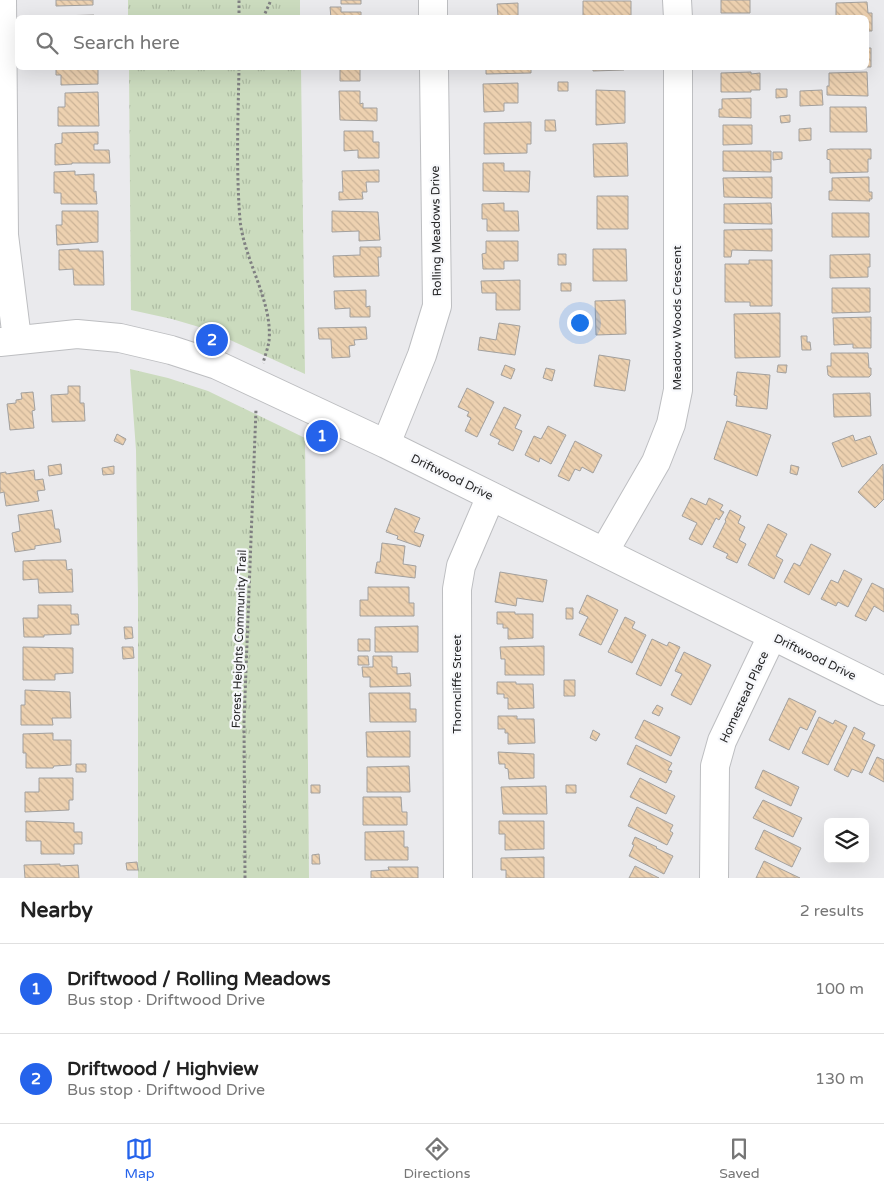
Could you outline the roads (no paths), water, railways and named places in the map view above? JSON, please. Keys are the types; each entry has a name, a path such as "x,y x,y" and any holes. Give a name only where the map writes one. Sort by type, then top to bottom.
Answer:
{"street":[{"path":"2,0 4,235 9,341"},
{"path":"433,0 433,15"},
{"path":"676,0 678,15"},
{"name":"Rolling Meadows Drive","path":"386,444 422,355 437,306 434,70"},
{"name":"Meadow Woods Crescent","path":"604,552 656,462 671,424 678,390 678,70"},
{"name":"Driftwood Drive","path":"9,341 77,334 120,338 171,350 216,365 386,444 884,691"},
{"name":"Thorncliffe Street","path":"458,878 457,589 461,566 491,496"},
{"name":"Homestead Place","path":"714,878 715,766 722,741 772,636"}],"place":[{"name":"Driftwood / Highview","path":"212,340"},
{"name":"Driftwood / Rolling Meadows","path":"322,436"}]}
